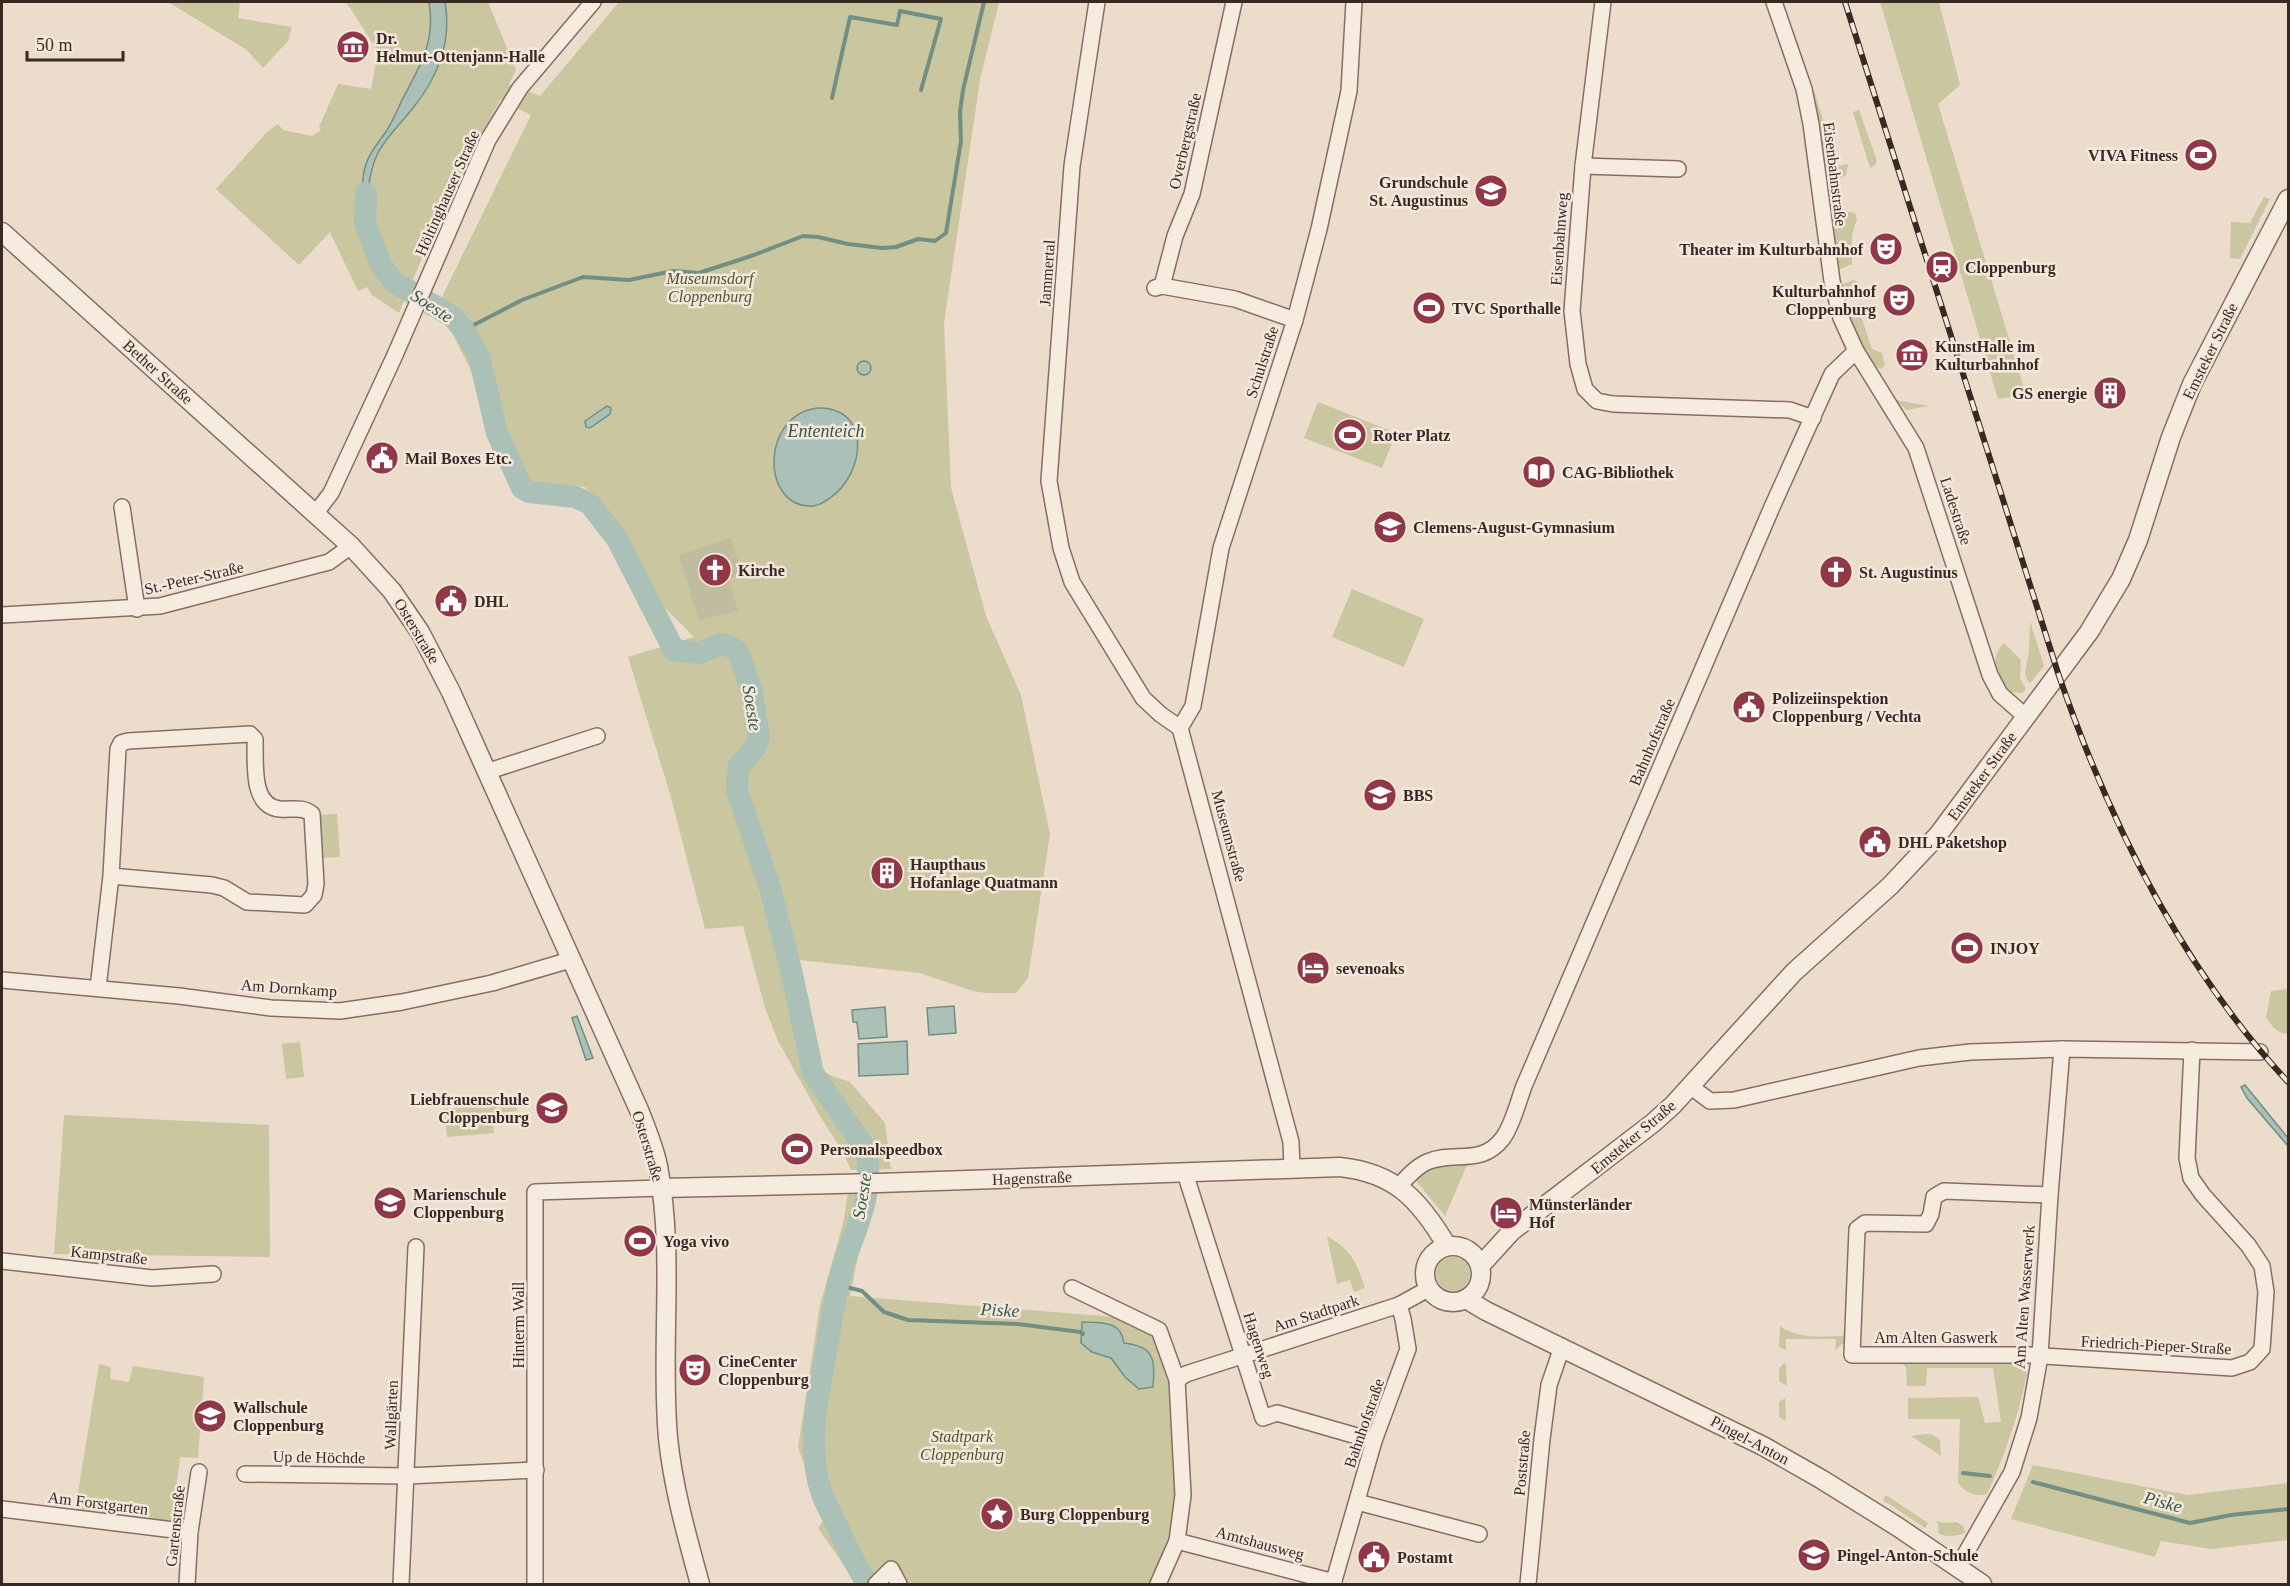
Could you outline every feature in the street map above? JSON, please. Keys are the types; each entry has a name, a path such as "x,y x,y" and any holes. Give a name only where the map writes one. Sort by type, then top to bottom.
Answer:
{"street":[{"name":"Höltinghauser Straße","path":"315,514 331,493 424,289 488,140 520,88 593,2"},
{"name":"Jammertal","path":"1097,2 1072,166 1049,481 1061,548 1072,582 1143,698 1180,728"},
{"name":"Overbergstraße","path":"1234,2 1192,194 1175,236 1159,287 1235,299 1295,320"},
{"name":"Schulstraße","path":"1180,728 1193,706 1221,548 1295,320 1319,229 1349,91 1354,2"},
{"name":"Eisenbahnweg","path":"1603,2 1583,166 1572,311 1578,364 1585,389 1597,401 1613,404 1790,410 1813,418"},
{"name":"Eisenbahnstraße","path":"1774,2 1804,89 1814,144 1832,281 1841,318 1857,351"},
{"path":"1583,166 1678,169"},
{"name":"Emsteker Straße","path":"1480,1266 1512,1231 1653,1123 1794,972 1890,886 1938,835 1992,764 2025,716 2089,632 2121,579 2138,540 2171,437 2192,384 2289,199"},
{"name":"Bether Straße","path":"2,232 315,514"},
{"name":"Bahnhofstraße","path":"1399,1186 1409,1174 1425,1163 1439,1158 1470,1157 1488,1152 1505,1135 1707,657 1832,374 1857,351"},
{"name":"Ladestraße","path":"1857,351 1916,448 1990,675 2000,694 2025,716"},
{"path":"122,507 137,609"},
{"name":"Osterstraße","path":"315,514 351,546 392,591 420,632 451,692 639,1110 656,1158 661,1188 666,1254 668,1438 676,1486 700,1584"},
{"name":"St.-Peter-Straße","path":"2,615 160,606 329,562 351,546"},
{"name":"Museumstraße","path":"1180,728 1289,1135 1292,1168"},
{"path":"98,988 111,876 118,748 121,743 250,734 255,739 261,798 268,806 279,809 305,809 312,813 316,884 314,895 305,905 247,903 224,888 212,885 111,876"},
{"path":"486,772 597,736"},
{"name":"Am Dornkamp","path":"2,980 179,996 271,1008 340,1011 402,1002 492,983 557,966 570,960"},
{"path":"1690,1086 1710,1101 1734,1100 1919,1058 1970,1052 2062,1049 2260,1052"},
{"name":"Am Alten Wasserwerk","path":"1958,1568 2012,1472 2029,1418 2040,1356 2062,1049"},
{"name":"Friedrich-Pieper-Straße","path":"2040,1356 2232,1368 2250,1362 2262,1349 2266,1292 2262,1266 2248,1245 2203,1196 2191,1178 2187,1158 2192,1050"},
{"name":"Hagenstraße","path":"661,1188 850,1184 1292,1168 1355,1169 1380,1175 1399,1186 1436,1227 1440,1249"},
{"name":"Hagenweg","path":"1185,1173 1263,1418 1277,1413 1374,1441"},
{"name":"Hinterm Wall","path":"535,1584 535,1192 661,1188"},
{"name":"Am Alten Gaswerk","path":"2040,1356 1852,1355 1857,1229 1865,1223 1926,1224 1931,1214 1934,1197 1944,1191 2050,1195"},
{"name":"Emsteker Straße","path":"1469,1251 1512,1231"},
{"path":"1460,1246 1469,1251 1476,1257 1481,1276 1471,1294 1447,1302 1438,1298 1428,1288 1424,1274 1426,1264 1440,1249 1460,1246"},
{"name":"Wallgärten","path":"401,1584 416,1247"},
{"name":"Kampstraße","path":"2,1261 152,1278 213,1274"},
{"path":"1072,1288 1159,1330 1177,1380 1183,1496 1182,1519 1177,1541 1158,1584"},
{"path":"1399,1305 1428,1288"},
{"name":"Pingel-Anton","path":"1471,1294 1504,1319 1763,1446 1821,1479 1982,1584"},
{"name":"Bahnhofstraße","path":"1334,1583 1374,1441 1408,1349 1399,1305"},
{"name":"Am Stadtpark","path":"1177,1380 1186,1374 1399,1305"},
{"name":"Poststraße","path":"1528,1584 1549,1385 1562,1347"},
{"name":"Up de Höchde","path":"245,1474 407,1476 536,1470"},
{"name":"Gartenstraße","path":"187,1584 190,1532 199,1472"},
{"path":"1357,1502 1479,1534"},
{"name":"Am Forstgarten","path":"2,1509 190,1532"},
{"name":"Amtshausweg","path":"1177,1541 1334,1583"},
{"path":"877,1584 891,1569 899,1584"}],"green space":[{"path":"168,2 240,2 238,18 292,27 288,41 263,68 247,50"},
{"name":"Museumsdorf Cloppenburg","path":"346,2 488,2 516,70 509,84 540,96 619,2 999,2 980,80 944,323 951,488 986,616 1021,695 1050,834 1028,978 1016,993 973,991 920,973 799,960 822,1072 850,1082 885,1123 891,1169 851,1170 778,1041 765,1008 743,926 705,929 670,794 628,657 694,637 655,598 627,543 585,487 527,482 438,305 531,115 500,100 437,222 399,313 372,295 367,287 358,291 330,232 299,265 216,189 268,131 278,124 283,130 312,136 321,130 319,127 338,84 371,89 378,51"},
{"path":"1880,2 1939,2 1960,85 1938,104 2026,395 1998,399"},
{"path":"1814,90 1837,166 1848,164 1846,175 1839,179 1828,177 1824,167 1811,95"},
{"path":"1859,110 1877,161 1870,168 1853,112"},
{"path":"1829,194 1836,205 1842,210 1855,213 1857,219 1852,235 1852,264 1836,271 1826,197"},
{"path":"2264,197 2270,199 2240,259 2230,258 2231,222 2250,223"},
{"path":"1854,280 1858,282 1862,294 1842,298 1838,286"},
{"path":"1864,304 1869,313 1859,310 1872,349 1882,353 1885,365 1881,369 1875,366 1865,354 1846,316 1849,307"},
{"path":"1895,400 1929,406 1907,410"},
{"name":"Roter Platz","path":"1318,402 1396,433 1382,468 1304,438"},
{"path":"1352,589 1424,619 1404,667 1332,637"},
{"path":"2030,621 2044,666 2030,683 2025,673 2029,652"},
{"path":"2004,643 2021,660 2020,678 2026,689 2022,693 2011,692 1998,675 1996,655"},
{"path":"337,814 340,857 321,858 318,815"},
{"path":"2288,989 2288,1034 2277,1031 2266,1017 2271,991"},
{"path":"300,1042 304,1077 286,1079 282,1044"},
{"path":"516,1102 517,1111 492,1114 494,1133 447,1137 444,1109"},
{"path":"64,1115 269,1125 270,1257 54,1254"},
{"path":"1466,1163 1445,1216 1417,1182 1417,1178 1436,1164"},
{"name":"Stadtpark Cloppenburg","path":"871,1192 850,1296 1129,1318 1151,1326 1172,1389 1177,1500 1173,1534 1152,1584 857,1584 818,1528 823,1521 798,1447 820,1305 843,1224 848,1193"},
{"path":"1327,1236 1348,1252 1359,1271 1365,1288 1354,1292 1350,1280 1337,1284"},
{"path":"1453,1257 1465,1262 1470,1274 1465,1286 1453,1291 1441,1286 1436,1274 1441,1262"},
{"path":"1780,1326 1803,1335 1846,1336 1846,1341 1835,1350 1836,1339 1786,1339 1786,1350 1779,1347"},
{"path":"1900,1362 2010,1362 2025,1369 2027,1374 2015,1420 1987,1494 1971,1493 1958,1483 1960,1419 1908,1419 1908,1398 1978,1397 1985,1423 2001,1422 1993,1368 1927,1368 1926,1386 1907,1386 1906,1367"},
{"path":"1784,1363 1786,1364 1787,1386 1779,1381 1779,1369"},
{"path":"99,1364 111,1367 110,1379 129,1382 133,1366 204,1377 198,1458 180,1457 172,1521 75,1511"},
{"path":"1785,1398 1786,1420 1779,1417 1779,1402"},
{"path":"1933,1435 1940,1440 1941,1456 1911,1436"},
{"path":"2033,1465 2188,1495 2288,1483 2288,1540 2212,1549 2161,1541 2155,1557 2011,1519"},
{"path":"1886,1495 1928,1523 1925,1528 1883,1500"},
{"path":"1937,1521 1957,1522 1963,1526 1965,1533 1942,1535 1938,1533"}],"shaded area":[{"path":"731,538 742,574 729,579 738,611 699,620 679,555"}],"water":[{"path":"429,2 445,2 447,16 445,45 430,84 375,159 365,223 363,185 366,164 392,121 425,53 430,29"},
{"path":"861,361 867,361 871,368 867,375 861,375 857,371 857,365"},
{"path":"607,406 611,408 610,414 590,428 586,427 585,421"},
{"name":"Ententeich","path":"817,408 835,410 847,418 855,429 858,443 851,473 842,487 823,503 809,506 793,502 782,491 776,476 774,459 777,442 785,426 799,414"},
{"path":"954,1006 956,1033 929,1035 927,1008"},
{"path":"885,1007 887,1037 859,1039 857,1022 853,1022 852,1010"},
{"path":"577,1016 593,1058 586,1060 572,1018"},
{"path":"907,1041 908,1074 859,1076 858,1044"},
{"path":"2245,1085 2288,1138 2288,1146 2247,1098 2241,1087"},
{"path":"1082,1322 1109,1324 1119,1330 1124,1343 1142,1347 1147,1351 1153,1362 1153,1387 1139,1389 1125,1377 1111,1358 1092,1352 1081,1343"}],"waterway":[{"path":"464,330 522,300 583,277 629,280 673,271 699,273 803,236 882,248 896,247 918,239 935,241 946,233 961,141 960,112 963,90 984,2"},
{"path":"832,98 850,17 897,25 900,11 941,19 921,90"},
{"name":"Soeste","path":"366,193 365,223 381,265 394,282 453,317 464,330 479,356 497,433 522,488 529,492 575,497 590,504 617,539 674,650 699,653 721,644 730,646 738,652 752,691 759,737 755,748 738,767 737,790 770,888 792,974 813,1073 864,1147 867,1161 867,1189 843,1268 817,1401 814,1455 823,1496 852,1557 868,1584"},
{"name":"Piske","path":"838,1285 862,1291 884,1312 908,1320 1018,1324 1083,1334"},
{"name":"Piske","path":"1963,1473 1990,1476"},
{"name":"Piske","path":"2033,1482 2190,1523 2231,1515 2288,1509"}],"railway":[{"path":"1845,2 2058,673 2100,784 2152,890 2182,941 2214,991 2249,1038 2288,1082"}],"place":[{"name":"Dr. Helmut-Ottenjann-Halle","path":"353,47"},
{"name":"VIVA Fitness","path":"2201,155"},
{"name":"Grundschule St. Augustinus","path":"1491,191"},
{"name":"Theater im Kulturbahnhof","path":"1886,249"},
{"name":"Cloppenburg","path":"1942,267"},
{"name":"Kulturbahnhof Cloppenburg","path":"1899,300"},
{"name":"TVC Sporthalle","path":"1429,308"},
{"name":"KunstHalle im Kulturbahnhof","path":"1912,355"},
{"name":"GS energie","path":"2110,393"},
{"name":"Roter Platz","path":"1350,435"},
{"name":"Mail Boxes Etc.","path":"382,458"},
{"name":"CAG-Bibliothek","path":"1539,472"},
{"name":"Clemens-August-Gymnasium","path":"1390,527"},
{"name":"Kirche","path":"715,570"},
{"name":"St. Augustinus","path":"1836,572"},
{"name":"DHL","path":"451,601"},
{"name":"Polizeiinspektion Cloppenburg / Vechta","path":"1749,707"},
{"name":"BBS","path":"1380,795"},
{"name":"DHL Paketshop","path":"1875,842"},
{"name":"Haupthaus Hofanlage Quatmann","path":"887,873"},
{"name":"INJOY","path":"1967,948"},
{"name":"sevenoaks","path":"1313,968"},
{"name":"Liebfrauenschule Cloppenburg","path":"552,1108"},
{"name":"Personalspeedbox","path":"797,1149"},
{"name":"Marienschule Cloppenburg","path":"390,1203"},
{"name":"Münsterländer Hof","path":"1506,1213"},
{"name":"Yoga vivo","path":"640,1241"},
{"name":"CineCenter Cloppenburg","path":"695,1370"},
{"name":"Wallschule Cloppenburg","path":"210,1416"},
{"name":"Burg Cloppenburg","path":"997,1514"},
{"name":"Pingel-Anton-Schule","path":"1814,1555"},
{"name":"Postamt","path":"1374,1557"}]}
